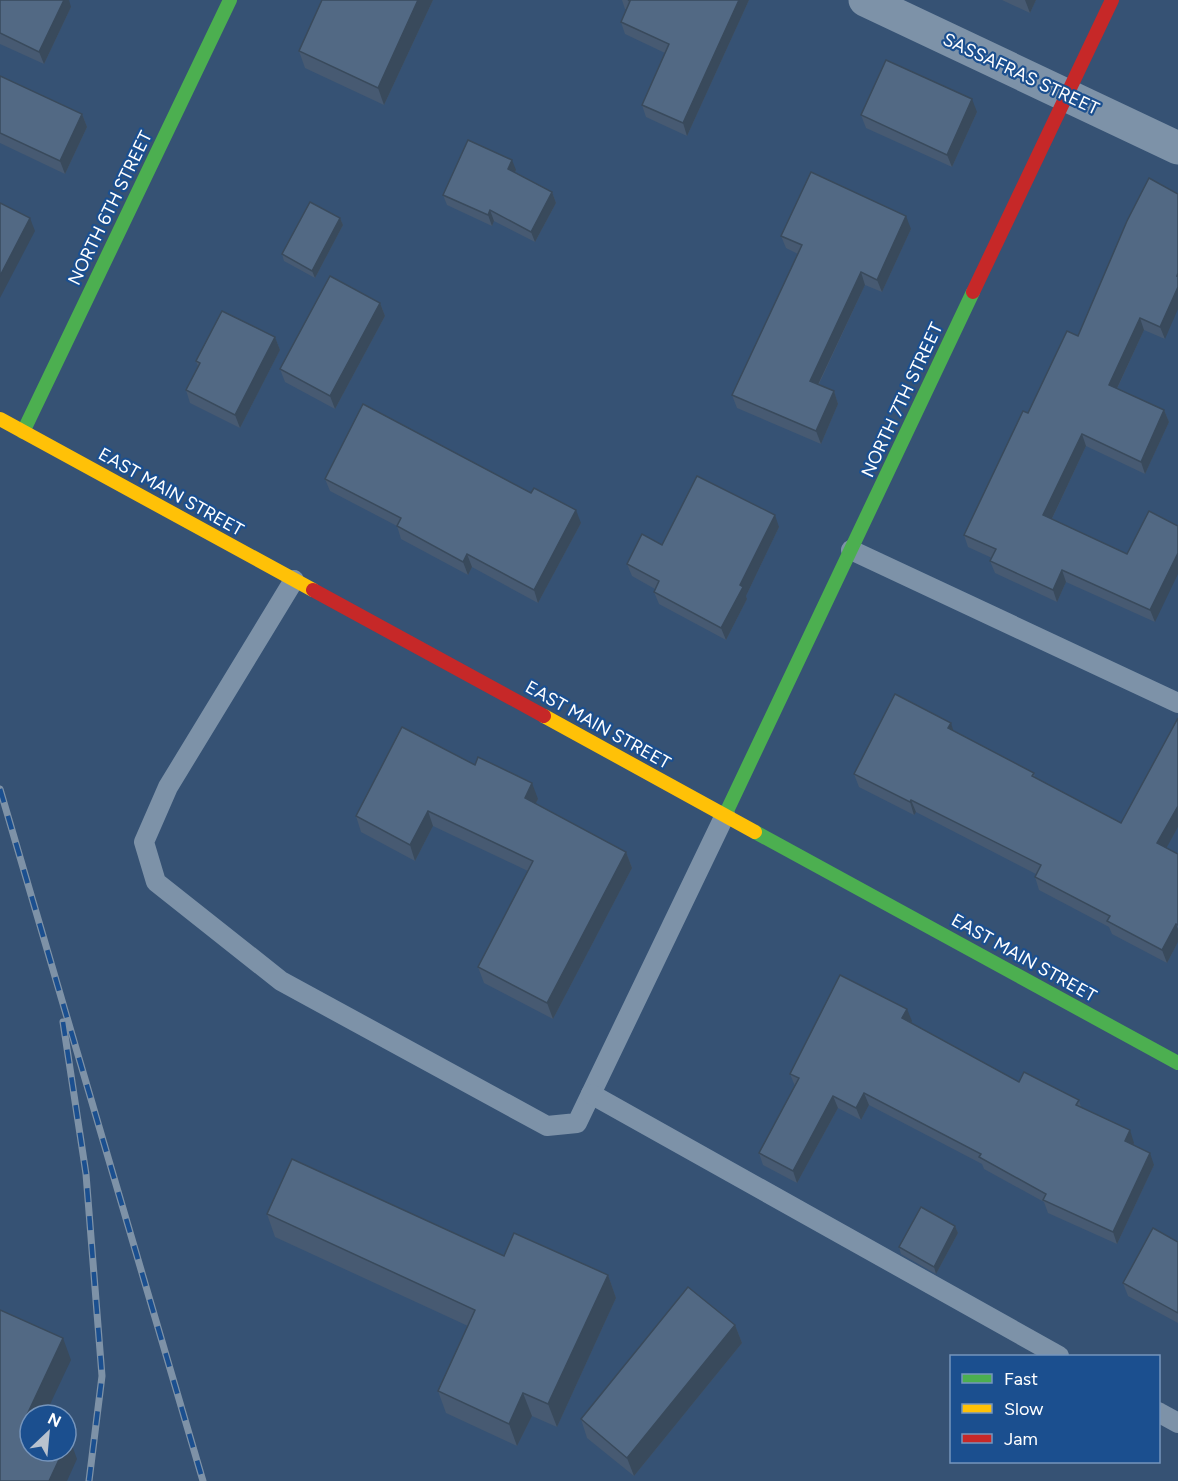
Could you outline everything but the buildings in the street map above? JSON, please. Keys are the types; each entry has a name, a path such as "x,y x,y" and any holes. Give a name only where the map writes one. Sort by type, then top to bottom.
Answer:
{"main road":[{"name":"NORTH 6TH STREET","path":"23,432 230,0"},
{"name":"NORTH 7TH STREET","path":"725,815 1112,0"},
{"name":"EAST MAIN STREET","path":"0,419 1178,1063"}],"street":[{"name":"SASSAFRAS STREET","path":"865,0 1178,148"}],"lane":[{"path":"850,550 1178,703"},
{"path":"294,580 168,787 144,842 156,882 281,981 547,1126 577,1123 725,815"},
{"path":"591,1094 1057,1355"},
{"path":"1160,1413 1178,1423"}],"railway":[{"path":"0,789 203,1481"},
{"path":"63,1022 86,1174 102,1376 89,1481"}],"traffic: fast":[{"path":"23,432 230,0"},
{"path":"725,815 973,292"},
{"path":"755,832 1178,1063"}],"traffic: slow":[{"path":"0,419 313,590"},
{"path":"544,716 755,832"}],"traffic: jam":[{"path":"973,292 1112,0"},
{"path":"313,590 544,716"}]}
